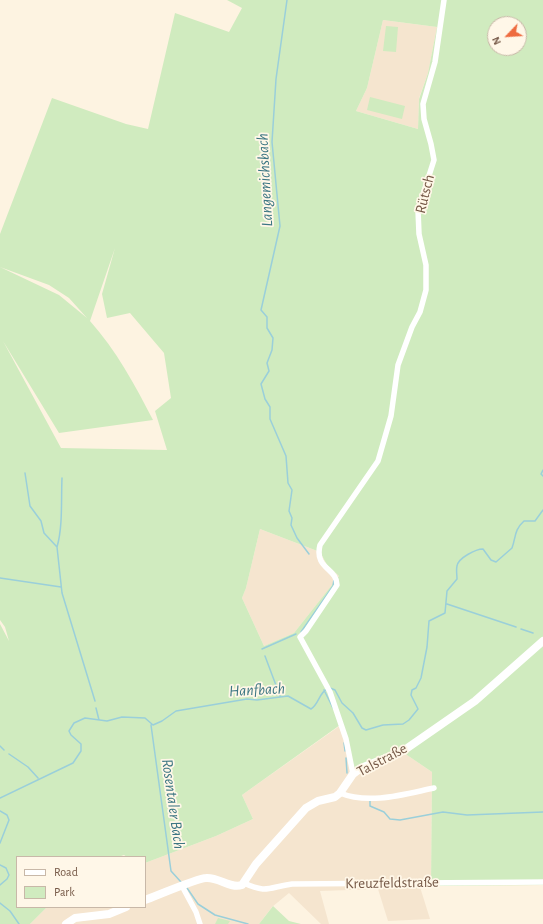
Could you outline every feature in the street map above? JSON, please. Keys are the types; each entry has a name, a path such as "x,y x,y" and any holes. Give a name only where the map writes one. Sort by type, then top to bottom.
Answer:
{"main road":[{"name":"Talstraße","path":"340,793 360,768 403,751 475,701 543,641"},
{"path":"146,900 205,877 216,879 234,886 244,883 256,864 306,808 318,801 335,797 340,793"},
{"path":"66,924 76,918 109,914 124,908"}],"street":[{"name":"Rütsch","path":"354,774 346,739 330,692 300,637 306,631 337,585 335,576 323,566 319,559 320,545 378,462 391,416 398,365 412,327 420,312 426,290 426,265 419,234 418,210 434,160 424,119 423,104 435,62 444,0"},
{"path":"340,793 350,797 386,797 434,788"},
{"name":"Kreuzfeldstraße","path":"244,883 257,890 264,890 292,884 543,882"},
{"path":"182,886 196,912 200,924"}],"shaded area":[{"path":"383,20 437,27 428,73 419,98 418,129 356,111 367,88"},
{"path":"260,529 320,552 327,565 339,576 294,633 264,646 242,598 246,588"},
{"path":"341,725 404,753 432,772 431,886 420,887 430,919 388,921 378,889 320,891 329,924 321,924 289,893 272,907 259,924 30,924 46,908 146,908 146,863 216,836 253,819 242,795"}],"green space":[{"path":"227,0 543,0 543,885 431,886 432,772 404,753 356,774 340,725 242,795 253,819 216,836 146,863 146,856 16,856 16,908 46,908 30,924 0,924 0,624 9,641 5,627 0,620 0,267 0,234 52,98 126,124 148,129 175,13 229,32 242,8","holes":["383,20 437,27 428,73 419,99 418,129 356,111 367,88","115,248 102,294 107,318 130,313 164,353 171,398 155,411 167,450 61,448 3,341 59,433 153,420 117,356 90,321","0,267 49,285 69,298 87,318 59,295","260,529 320,552 327,565 339,576 294,633 264,646 242,598 246,588"]},
{"path":"386,26 398,27 396,52 383,51"},
{"path":"370,97 405,106 402,119 367,110"},
{"path":"273,906 289,921 301,924 259,924"},
{"path":"218,918 230,921 228,924 215,924"}],"waterway":[{"name":"Langemichsbach","path":"287,0 276,79 272,142 280,226 261,310 267,317 267,328 273,338 272,350 267,363 269,371 261,384 265,399 270,407 270,419 286,456 288,483 292,490 289,511 292,518 291,525 297,538 309,554"},
{"name":"Hanfbach","path":"543,470 541,474 543,476"},
{"path":"25,473 30,506 41,521 44,533 57,547 62,593 95,701"},
{"path":"57,547 61,522 62,478"},
{"name":"Hanfbach","path":"330,688 335,690 342,703 353,713 362,728 366,730 383,725 403,724 409,720 418,709 411,695 412,690 416,688 421,678 427,647 429,621 445,613 447,591 457,579 458,563 468,554 483,549 491,560 496,562 512,548 517,531 521,524 524,521 535,521 543,510"},
{"path":"0,578 61,587"},
{"name":"Langemichsbach","path":"301,632 333,586 334,579"},
{"path":"447,604 516,627"},
{"path":"521,629 533,633"},
{"name":"Langemichsbach","path":"262,649 296,634"},
{"name":"Langemichsbach","path":"265,656 280,696"},
{"name":"Hanfbach","path":"0,798 73,763 81,751 81,744 71,735 69,731 74,723 85,718 107,721 122,717 145,718 153,725 162,721 176,711 247,699 257,700 288,696 311,709 314,707 322,693 327,689"},
{"path":"324,690 333,708"},
{"path":"96,708 99,720"},
{"name":"Rosentaler Bach","path":"151,725 171,871 181,882"},
{"path":"344,743 345,751"},
{"path":"0,746 4,750"},
{"path":"9,754 28,767 38,778"},
{"path":"346,758 347,773"},
{"path":"370,801 370,806 384,812 390,819 400,820 443,812 467,815 543,812"},
{"name":"Hanfbach","path":"0,811 7,815 9,820 0,843"},
{"name":"Hanfbach","path":"0,865 6,868 9,875 0,885"},
{"name":"Rosentaler Bach","path":"187,888 198,904 215,915 248,924"},
{"name":"Hanfbach","path":"0,903 10,911 19,924"}]}
